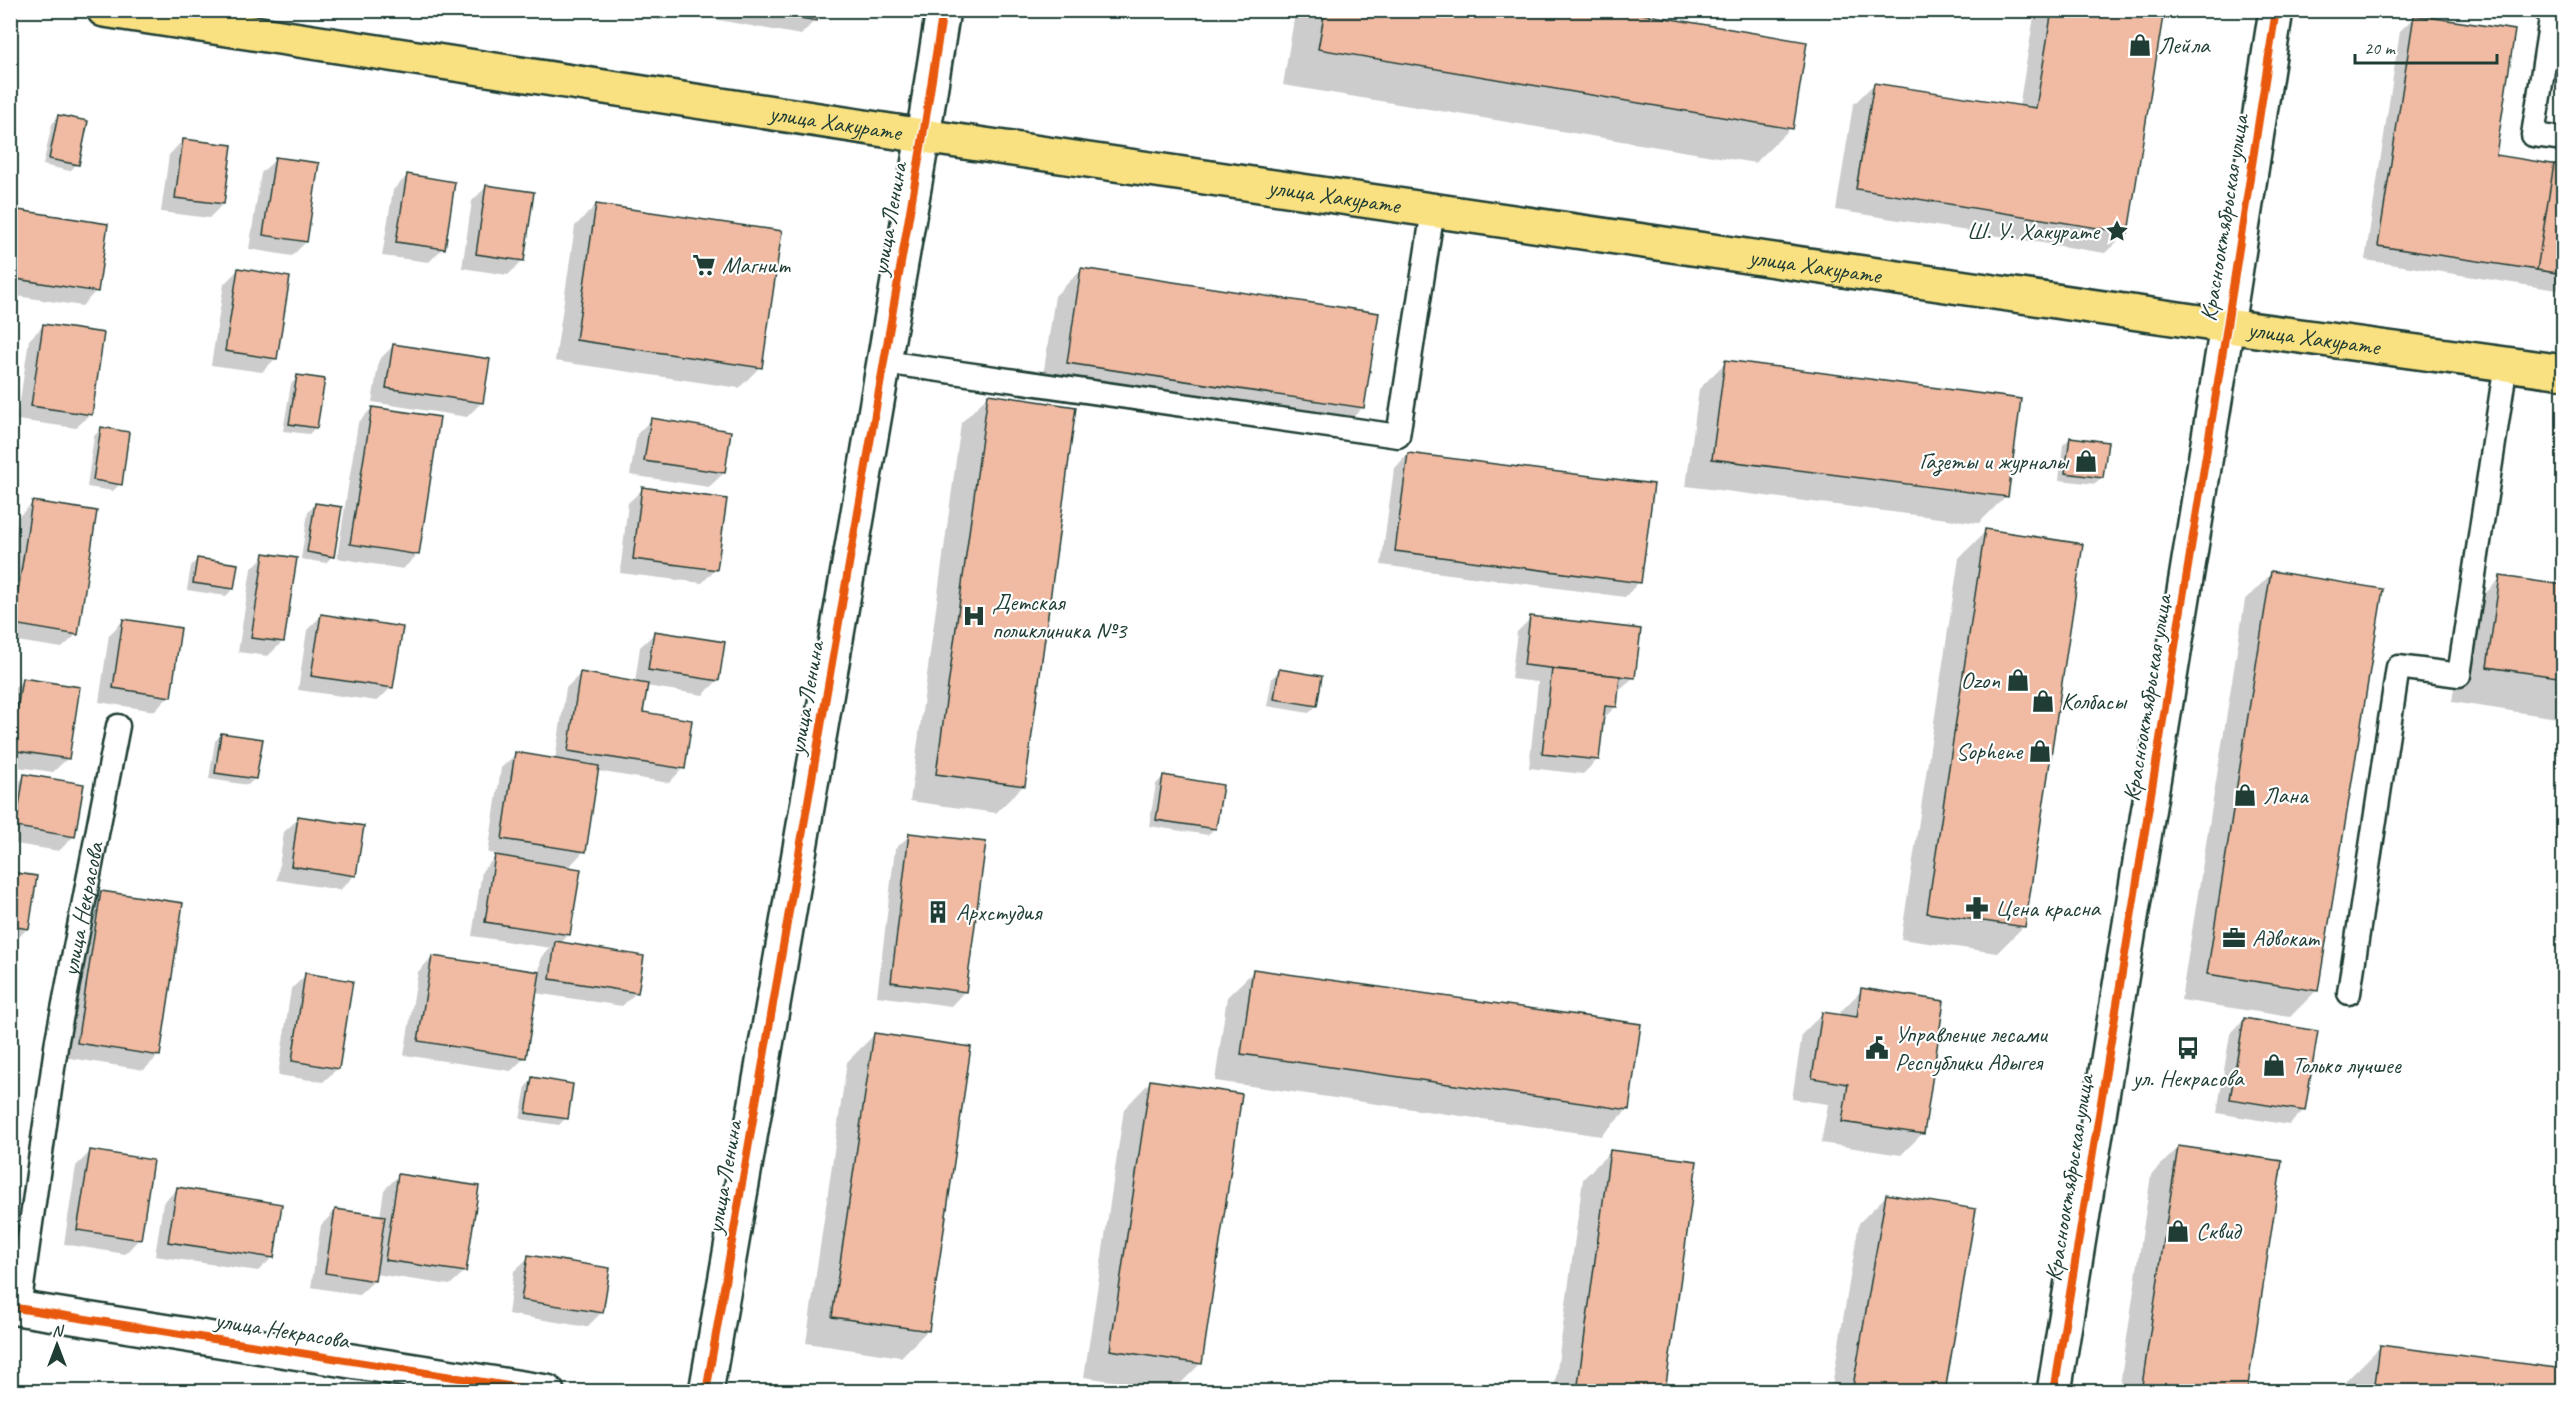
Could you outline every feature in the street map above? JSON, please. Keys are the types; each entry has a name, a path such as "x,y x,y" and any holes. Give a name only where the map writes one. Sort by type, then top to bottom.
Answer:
{"main road":[{"name":"улица Хакурате","path":"104,10 923,136 2227,326 2564,372"}],"street":[{"name":"улица Ленина","path":"706,1392 943,10"},
{"name":"Краснооктябрьская улица","path":"2054,1392 2276,10"},
{"name":"улица Некрасова","path":"15,1307 547,1392"}],"lane":[{"path":"2546,10 2552,12 2533,135 2564,139"},
{"path":"884,362 1398,436 1433,210"},
{"path":"2349,993 2398,667 2459,675 2506,363"},
{"name":"улица Некрасова","path":"15,1307 57,1040 118,726"}],"building":[{"path":"756,10 819,10 817,21"},
{"path":"1325,10 1618,10 1807,42 1793,129 1318,49"},
{"path":"2052,10 2164,10 2128,233 1856,189 1874,83 2036,108"},
{"path":"2414,15 2515,30 2496,155 2564,166 2564,274 2378,246"},
{"path":"58,115 88,121 79,165 49,159"},
{"path":"183,139 232,145 224,204 175,198"},
{"path":"275,157 319,163 307,242 263,235"},
{"path":"2554,164 2564,166 2564,274 2537,270"},
{"path":"407,174 455,182 445,249 396,242"},
{"path":"486,185 534,192 524,261 476,254"},
{"path":"596,204 782,231 762,368 576,340"},
{"path":"18,210 108,224 98,292 10,278 10,259"},
{"path":"238,268 290,277 277,359 225,351"},
{"path":"1081,268 1379,313 1364,408 1067,363"},
{"path":"43,324 104,333 92,415 31,406"},
{"path":"393,344 490,359 483,403 386,388"},
{"path":"1725,360 2021,399 2008,497 1712,459"},
{"path":"297,375 325,379 317,428 289,424"},
{"path":"988,394 1076,407 1025,786 936,774"},
{"path":"372,407 440,417 419,555 350,544"},
{"path":"651,418 731,431 725,473 644,461"},
{"path":"101,427 129,432 122,485 93,480"},
{"path":"2070,437 2108,442 2103,478 2065,473"},
{"path":"1408,453 1654,484 1641,583 1395,551"},
{"path":"642,487 727,499 717,570 633,559"},
{"path":"32,501 97,511 78,635 13,624"},
{"path":"315,503 342,507 334,557 307,552"},
{"path":"1985,529 2083,544 2025,927 1927,913"},
{"path":"264,553 297,558 284,642 251,638"},
{"path":"197,558 238,564 234,589 193,583"},
{"path":"2271,571 2383,589 2318,991 2207,974"},
{"path":"2500,576 2564,585 2564,678 2487,667"},
{"path":"321,614 403,627 393,688 311,676"},
{"path":"1530,616 1641,629 1635,678 1524,665"},
{"path":"123,619 181,628 171,697 113,688"},
{"path":"654,631 725,642 719,681 648,670"},
{"path":"1279,669 1322,676 1317,706 1274,699"},
{"path":"1552,669 1620,676 1617,707 1605,706 1599,760 1542,754"},
{"path":"580,672 648,684 643,712 692,720 685,769 568,751"},
{"path":"22,678 80,687 69,759 11,750"},
{"path":"221,733 263,739 256,779 215,773"},
{"path":"515,752 599,766 586,852 502,839"},
{"path":"24,774 84,784 75,837 16,827"},
{"path":"1163,775 1223,785 1216,829 1156,820"},
{"path":"298,816 364,826 356,876 291,866"},
{"name":"Архстудия","path":"909,833 986,842 966,992 891,982"},
{"path":"495,855 581,869 570,935 485,922"},
{"path":"10,872 37,876 29,929 10,926"},
{"path":"101,891 183,903 160,1056 77,1043"},
{"path":"555,941 644,956 638,993 550,979"},
{"path":"432,956 540,972 526,1058 418,1041"},
{"path":"1253,969 1641,1024 1629,1110 1241,1054"},
{"path":"305,973 353,981 339,1069 292,1061"},
{"name":"Управление лесами Республики Адыгея","path":"1861,988 1944,1001 1924,1134 1842,1122 1848,1084 1812,1078 1822,1012 1857,1017"},
{"name":"Только лучшее","path":"2244,1018 2318,1031 2305,1111 2230,1099"},
{"path":"874,1033 971,1047 929,1331 832,1317"},
{"path":"532,1077 573,1084 568,1119 526,1113"},
{"path":"1150,1080 1242,1094 1202,1364 1110,1350"},
{"path":"2178,1146 2282,1161 2247,1392 2141,1392"},
{"path":"90,1150 153,1160 141,1240 77,1230"},
{"path":"1610,1150 1697,1161 1665,1392 1577,1392"},
{"path":"398,1174 479,1186 466,1272 385,1260"},
{"path":"177,1187 282,1204 274,1258 168,1242"},
{"path":"1886,1194 1976,1209 1945,1392 1852,1392"},
{"path":"335,1209 385,1216 375,1281 325,1273"},
{"path":"528,1255 610,1268 603,1313 521,1300"},
{"path":"2380,1345 2564,1369 2564,1392 2374,1392"}],"cycle path":[{"path":"706,1392 943,10"},
{"path":"2054,1392 2276,10"},
{"path":"10,1307 547,1392"}],"place":[{"name":"Лейла","path":"2140,45"},
{"name":"Ш. У. Хакурате","path":"2117,231"},
{"name":"Магнит","path":"704,265"},
{"name":"Газеты и журналы","path":"2086,461"},
{"name":"Детская поликлиника №3","path":"974,616"},
{"name":"Ozon","path":"2018,680"},
{"name":"Колбасы","path":"2043,701"},
{"name":"Sophene","path":"2040,751"},
{"name":"Лана","path":"2245,795"},
{"name":"Цена красна","path":"1977,908"},
{"name":"Архстудия","path":"938,912"},
{"name":"Адвокат","path":"2234,938"},
{"name":"Управление лесами Республики Адыгея","path":"1877,1048"},
{"name":"ул. Некрасова","path":"2188,1048"},
{"name":"Только лучшее","path":"2274,1065"},
{"name":"Сквид","path":"2178,1231"}]}
